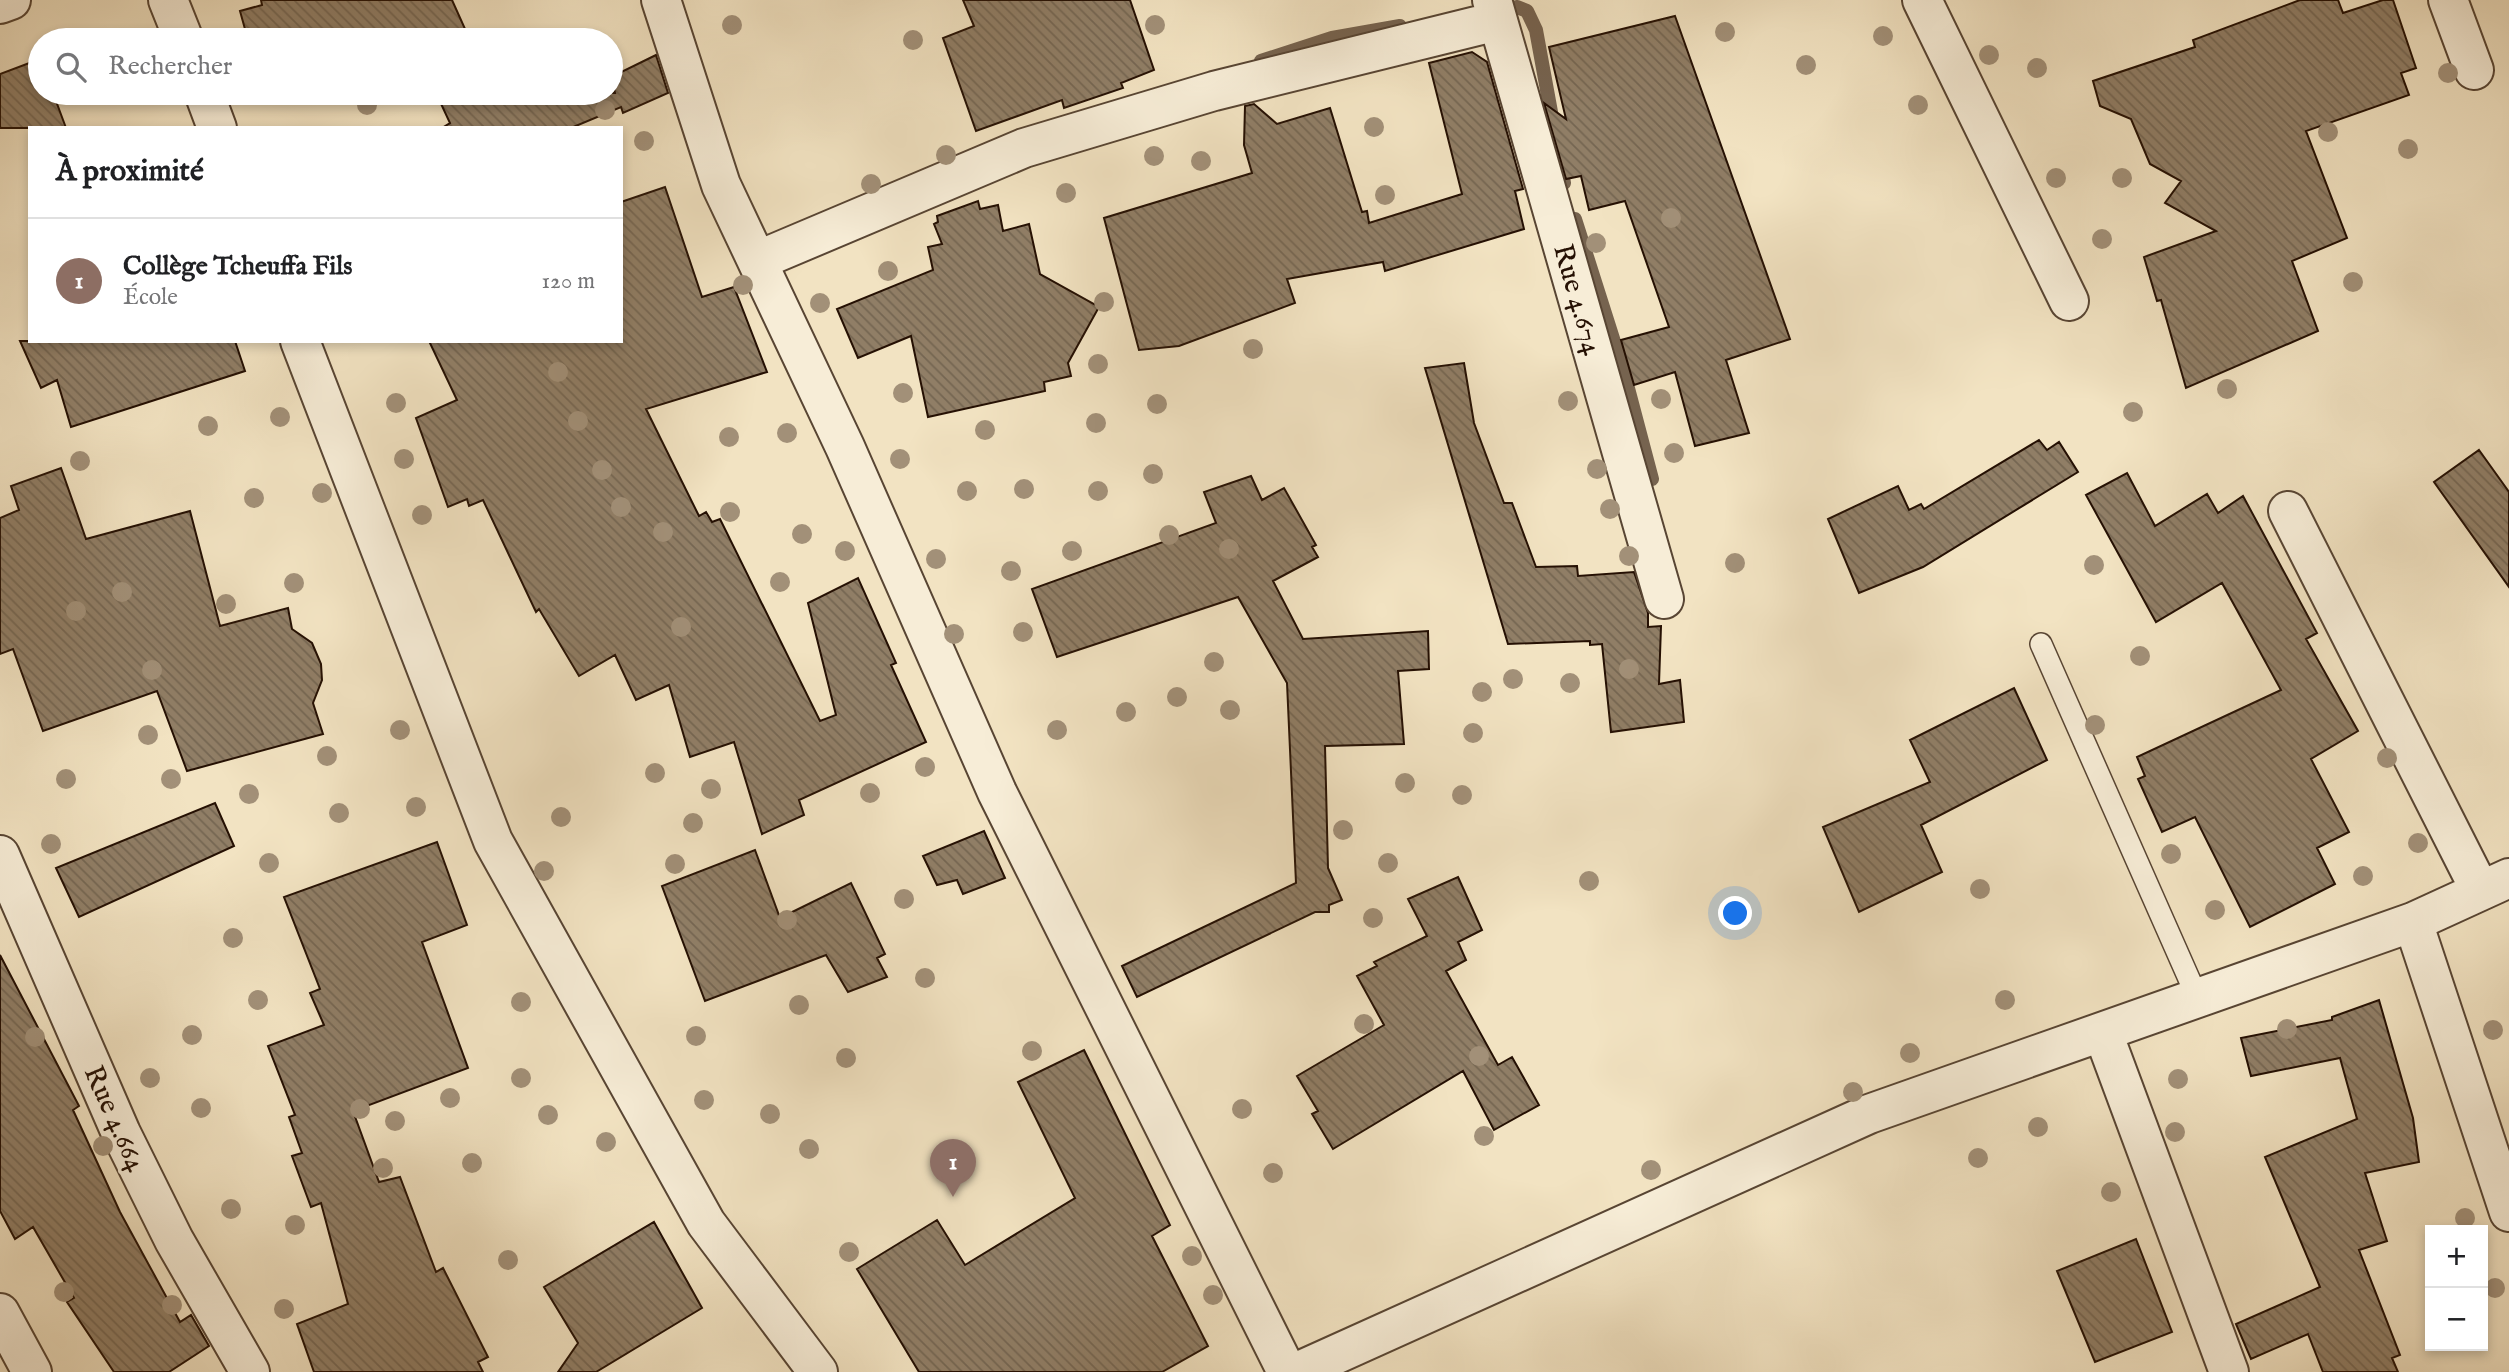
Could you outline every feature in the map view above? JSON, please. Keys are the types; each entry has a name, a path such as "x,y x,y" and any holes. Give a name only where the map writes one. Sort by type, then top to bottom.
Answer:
{"street":[{"path":"0,4 11,0"},
{"path":"168,0 179,28"},
{"path":"662,0 721,185 759,260 997,792 1287,1372"},
{"path":"1922,0 2069,301"},
{"path":"2448,0 2474,70"},
{"path":"759,260 1024,148 1495,10"},
{"name":"Rue 4.674","path":"1495,10 1664,599"},
{"path":"208,105 216,126"},
{"path":"301,343 493,841 706,1223 818,1372"},
{"path":"1297,1372 1869,1114 2413,922 2495,884 2288,511"},
{"name":"Rue 4.664","path":"0,855 121,1133 174,1240 250,1372"},
{"path":"2413,922 2509,1212"},
{"path":"2103,1033 2229,1372"},
{"path":"0,1313 32,1372"}],"lane":[{"path":"2042,644 2198,999"}],"building":[{"path":"261,0 452,0 465,28 245,28 240,11 262,5"},
{"path":"963,0 1130,0 1154,70 1121,83 1123,88 1064,108 1062,100 976,131 943,38 974,26"},
{"path":"2300,0 2338,0 2343,13 2383,0 2393,0 2416,68 2401,73 2409,95 2306,131 2347,238 2292,261 2318,331 2186,388 2161,300 2157,301 2144,257 2216,231 2165,203 2181,181 2150,164 2131,119 2100,106 2093,81 2195,47 2193,40"},
{"path":"1675,16 1790,339 1726,360 1749,433 1695,446 1675,372 1634,385 1621,340 1669,327 1625,201 1589,210 1581,176 1566,179 1544,103 1566,119 1549,47"},
{"path":"1472,52 1487,62 1523,189 1515,191 1524,229 1385,271 1383,262 1287,279 1295,303 1179,346 1139,350 1104,218 1252,173 1244,145 1245,106 1254,104 1277,124 1330,108 1362,212 1367,211 1369,223 1462,194 1429,63"},
{"path":"656,55 668,93 623,113 621,107 576,126 445,126 450,123 442,105 623,105 623,71"},
{"path":"28,64 28,105 57,105 65,126 0,128 0,74"},
{"path":"665,187 702,297 734,287 767,372 646,409 699,516 706,512 712,522 720,519 820,721 836,715 808,603 858,578 896,663 891,665 926,742 799,800 804,815 762,834 734,742 690,757 669,685 636,700 615,655 579,676 539,609 536,612 483,500 469,506 467,499 448,507 416,418 457,400 430,343 623,343 623,201"},
{"path":"978,201 980,209 998,205 1003,231 1029,224 1040,274 1099,307 1068,363 1071,376 1044,382 1045,391 928,417 911,336 858,358 837,309 933,270 928,247 942,244 934,224 938,222 937,216"},
{"path":"20,341 236,343 245,371 71,427 57,380 41,388"},
{"path":"1464,363 1474,423 1504,503 1512,503 1536,567 1577,566 1578,576 1634,572 1648,613 1648,627 1661,626 1659,684 1680,680 1684,722 1611,732 1602,644 1590,645 1590,641 1508,644 1425,368"},
{"path":"2039,440 2047,450 2059,442 2078,472 1923,567 1859,593 1828,519 1898,486 1909,510 1921,504 1924,509"},
{"path":"2479,450 2509,492 2509,587 2434,482"},
{"path":"61,468 86,539 190,511 220,626 288,608 292,629 312,643 321,664 322,680 313,703 323,734 187,771 157,691 43,731 13,649 0,654 0,518 19,510 11,486"},
{"path":"2127,473 2155,526 2207,494 2218,513 2243,496 2317,633 2306,639 2358,731 2311,759 2349,832 2317,848 2335,884 2250,927 2195,817 2162,832 2138,779 2145,776 2137,757 2281,690 2222,583 2156,622 2086,495"},
{"path":"1251,476 1262,500 1284,488 1316,545 1312,547 1318,557 1273,581 1303,639 1428,631 1429,669 1398,671 1404,744 1325,746 1328,868 1342,900 1329,905 1329,912 1315,912 1137,997 1122,966 1296,883 1287,683 1238,597 1057,657 1032,589 1216,523 1204,492"},
{"path":"2014,688 2047,760 1921,825 1942,872 1859,912 1823,827 1930,782 1910,740"},
{"path":"215,803 234,846 79,917 56,868"},
{"path":"984,831 1005,878 963,894 957,880 937,885 923,856"},
{"path":"437,842 467,925 422,942 468,1068 353,1111 379,1182 400,1177 436,1272 443,1268 488,1357 478,1362 483,1372 314,1372 297,1324 348,1304 321,1203 311,1207 292,1156 302,1153 289,1117 295,1115 268,1046 324,1025 310,993 320,989 284,897"},
{"path":"755,850 780,918 851,883 885,954 877,958 887,977 848,992 826,955 705,1001 662,886"},
{"path":"1458,877 1482,930 1458,942 1466,960 1446,971 1498,1065 1512,1057 1539,1105 1494,1130 1463,1071 1333,1149 1312,1114 1318,1111 1297,1076 1384,1025 1357,976 1377,966 1374,962 1427,936 1408,899"},
{"path":"0,955 79,1106 73,1110 120,1212 180,1322 191,1315 209,1346 169,1372 114,1372 67,1302 74,1298 33,1227 15,1239 0,1211"},
{"path":"2379,1000 2413,1118 2419,1162 2365,1173 2387,1241 2359,1250 2400,1355 2392,1358 2398,1372 2323,1372 2308,1334 2251,1359 2236,1324 2320,1287 2265,1157 2357,1119 2340,1058 2251,1076 2241,1038 2332,1020 2332,1017"},
{"path":"1084,1050 1170,1225 1152,1236 1208,1346 1162,1372 919,1372 857,1269 937,1220 965,1265 1075,1198 1018,1082"},
{"path":"654,1222 702,1308 596,1372 558,1372 578,1343 544,1287"},
{"path":"2136,1239 2172,1332 2095,1362 2057,1271"}],"waterway":[{"path":"1517,7 1527,11 1536,30 1564,183"},
{"path":"1261,61 1332,38 1400,26"},
{"path":"1575,219 1624,373 1652,479"}],"place":[{"name":"Collège Tcheuffa Fils","path":"953,1197"}]}
